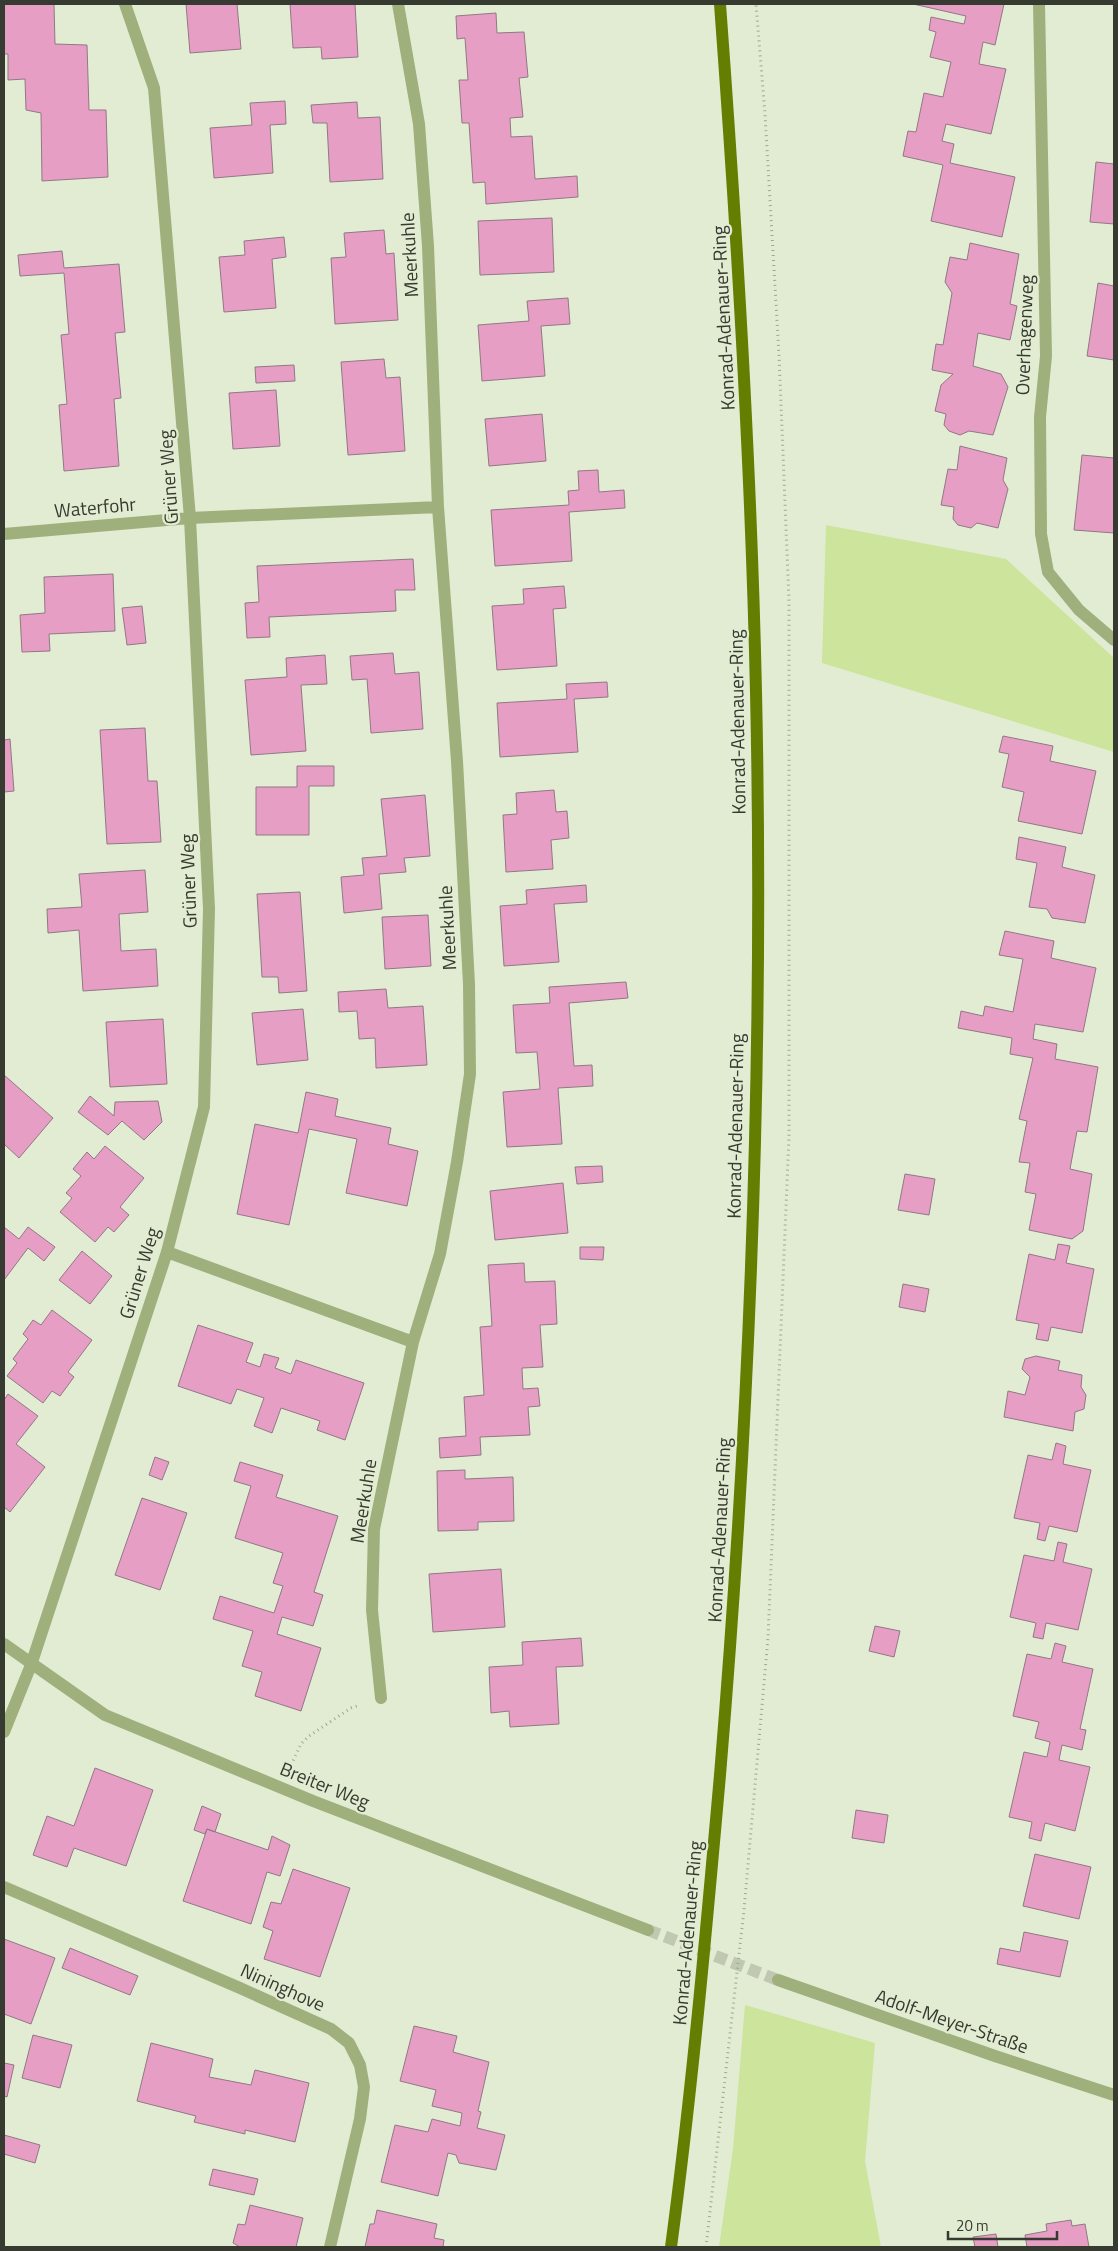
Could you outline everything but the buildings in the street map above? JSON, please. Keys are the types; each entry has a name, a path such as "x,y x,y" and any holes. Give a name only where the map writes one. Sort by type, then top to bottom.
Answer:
{"main road":[{"name":"Konrad-Adenauer-Ring","path":"671,2247 701,2001 735,1591 755,1137 757,879 753,573 738,243 720,4"}],"street":[{"name":"Grüner Weg","path":"4,1732 31,1665 167,1252 204,1107 209,909 190,518 154,88 124,4"},
{"name":"Meerkuhle","path":"381,1698 372,1610 374,1529 414,1342 440,1254 457,1162 470,1074 469,984 458,760 438,507 428,246 419,133 398,4"},
{"name":"Overhagenweg","path":"1039,4 1046,356 1040,417 1041,534 1048,572 1078,610 1114,640"},
{"path":"190,518 438,507"},
{"name":"Waterfohr","path":"4,534 190,518"},
{"path":"167,1252 414,1342"},
{"name":"Breiter Weg","path":"4,1644 31,1665 105,1715 313,1801 648,1930"},
{"name":"Nininghove","path":"4,1887 331,2029 349,2043 360,2065 364,2087 360,2119 330,2247"},
{"name":"Adolf-Meyer-Straße","path":"778,1980 995,2056 1114,2095"}],"path":[{"path":"294,1758 301,1744 316,1731 351,1708 381,1698"}],"green space":[{"path":"826,525 1006,559 1114,658 1114,752 822,663"},
{"path":"745,2005 875,2043 865,2161 881,2247 719,2247 733,2149"}],"tunnel":[{"path":"648,1930 778,1980"}]}
